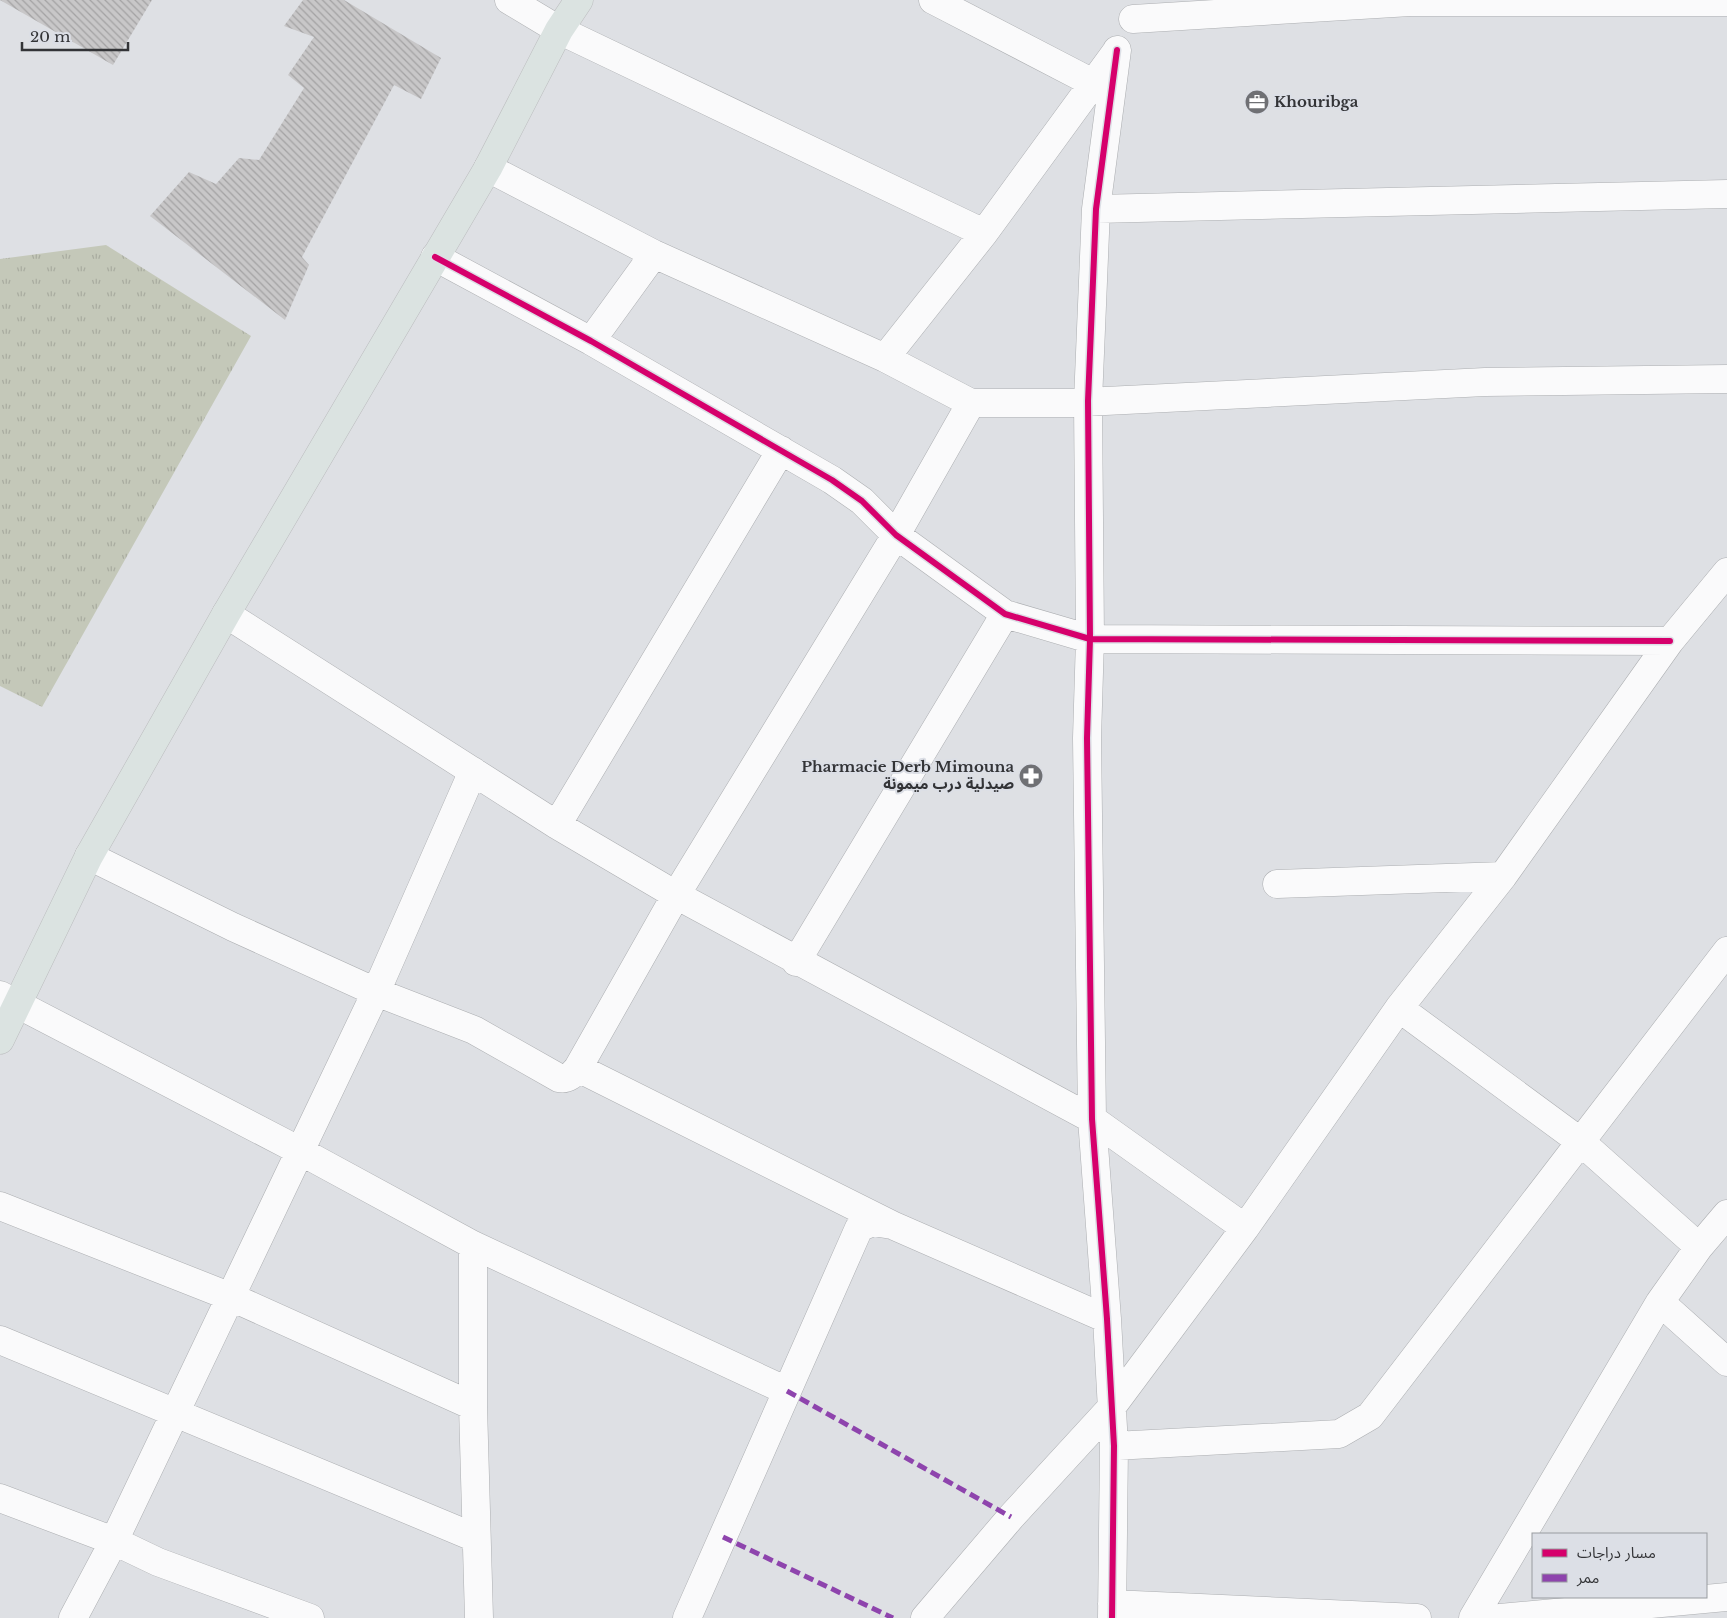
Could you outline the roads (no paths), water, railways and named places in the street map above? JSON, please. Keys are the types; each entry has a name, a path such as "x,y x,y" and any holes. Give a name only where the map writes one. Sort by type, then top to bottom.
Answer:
{"main road":[{"path":"0,1040 8,1000 226,614 488,168 559,30 579,0"}],"street":[{"path":"508,0 559,30 984,233"},
{"path":"934,0 1093,83"},
{"path":"885,358 984,233 1118,50 1140,10 1411,1 1727,2"},
{"path":"1118,50 1096,209 1088,401 1090,639 1087,738 1092,1119 1107,1318 1110,1408 1114,1446 1112,1611 1417,1618"},
{"path":"488,168 654,254 885,358 971,402 1065,403 1485,382 1727,379"},
{"path":"1096,209 1727,194"},
{"path":"591,341 654,254"},
{"path":"435,257 591,341 781,450 862,501 896,535 1005,614 1090,639 1670,641"},
{"path":"89,856 233,927 376,992 474,1030 559,1078 570,1077 578,1068 676,896 896,535 971,402"},
{"path":"558,825 781,450"},
{"path":"924,1618 1011,1517 1110,1408 1245,1228 1398,1008 1503,876 1670,641 1718,602 1727,572"},
{"path":"226,614 558,825 676,896 1092,1119 1245,1228"},
{"path":"796,962 1005,614"},
{"path":"73,1618 114,1541 376,992 473,771"},
{"path":"1277,884 1503,876"},
{"path":"1114,1446 1339,1434 1370,1416 1727,952"},
{"path":"8,1000 300,1151 472,1245 787,1390"},
{"path":"1398,1008 1581,1142 1699,1247"},
{"path":"578,1068 892,1225 1107,1318"},
{"path":"0,1206 231,1297 473,1406"},
{"path":"1473,1618 1660,1302 1699,1247 1727,1214"},
{"path":"687,1618 859,1228 873,1222 892,1225"},
{"path":"472,1245 473,1406 479,1618"},
{"path":"1660,1302 1727,1362"},
{"path":"0,1340 476,1538"},
{"path":"0,1498 114,1541 158,1562 310,1618"},
{"path":"1500,1618 1727,1597"}],"place":[{"name":"Khouribga","path":"1257,102"},
{"name":"Pharmacie Derb Mimouna صيدلية درب ميمونة","path":"1031,776"}]}
